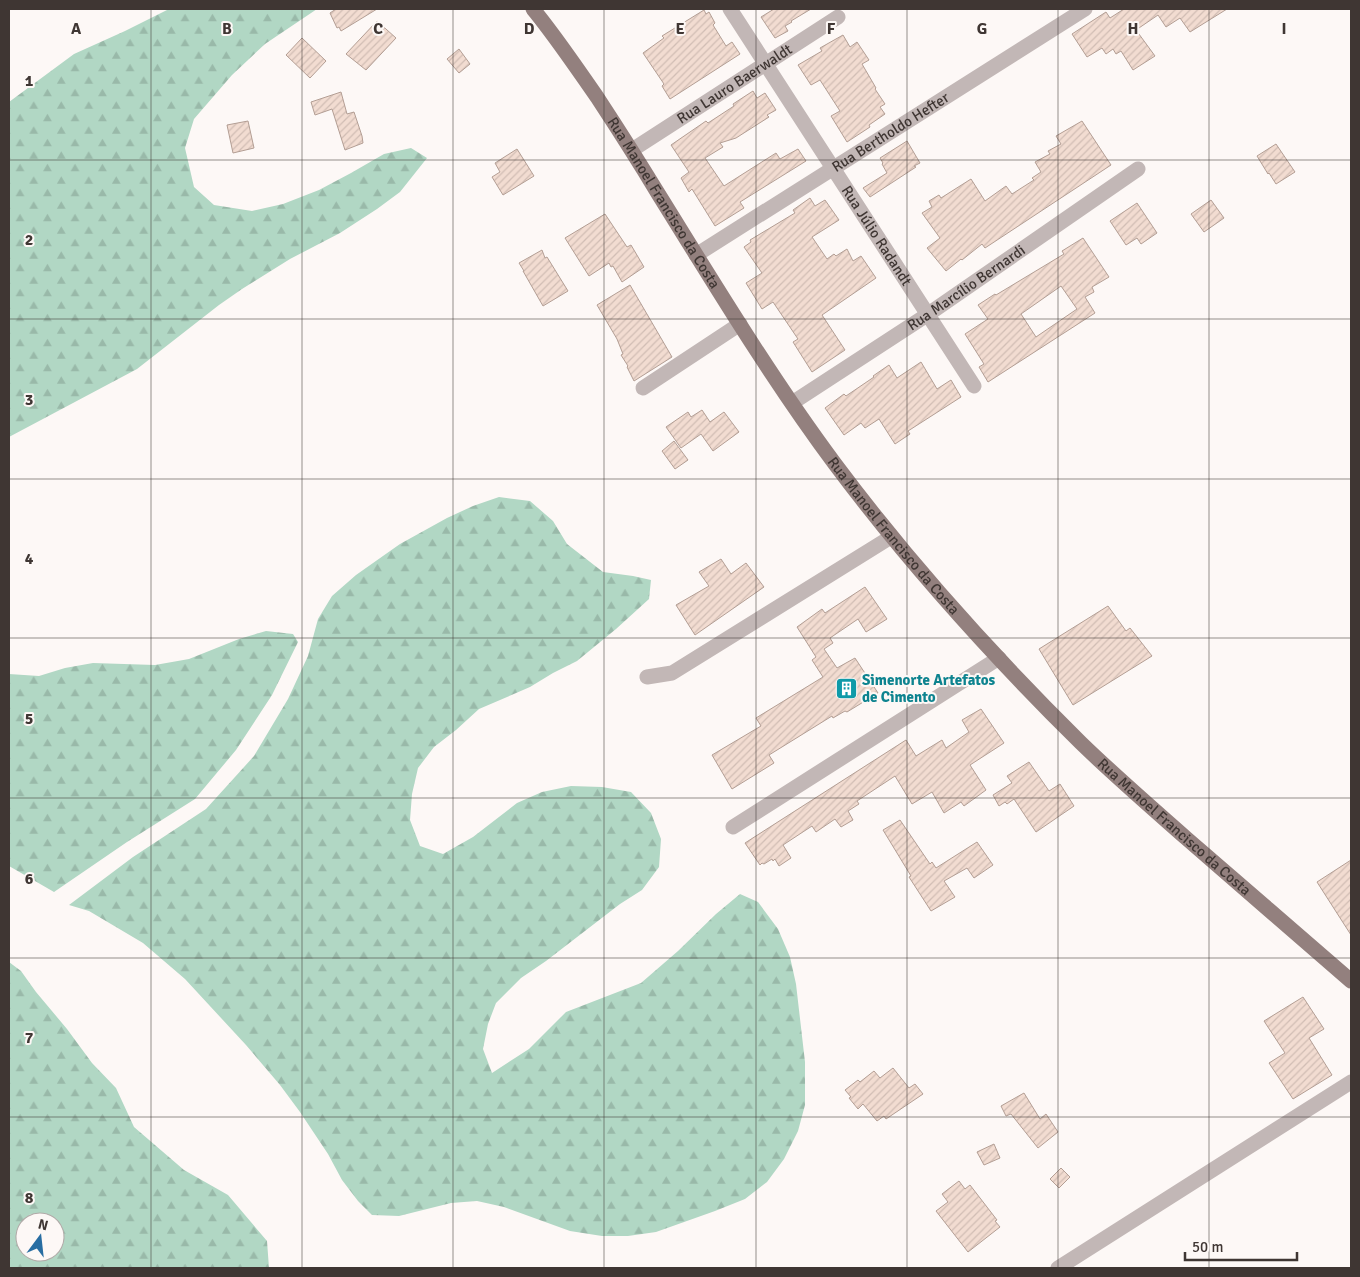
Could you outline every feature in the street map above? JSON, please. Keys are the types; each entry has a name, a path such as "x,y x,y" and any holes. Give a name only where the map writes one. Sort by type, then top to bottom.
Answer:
{"main road":[{"name":"Rua Manoel Francisco da Costa","path":"533,9 572,60 632,150 696,255 792,403 838,468 948,604 1044,705 1112,772 1351,981"}],"street":[{"name":"Rua Júlio Radandt","path":"730,9 974,386"},
{"name":"Rua Bertholdo Hefter","path":"696,255 1085,9"},
{"name":"Rua Lauro Baerwaldt","path":"632,150 838,17"},
{"name":"Rua Marcílio Bernardi","path":"792,403 927,315 1138,169"},
{"path":"643,388 740,324"},
{"path":"647,677 672,673 892,537"},
{"path":"733,827 999,658"},
{"path":"1058,1268 1351,1082"}],"green space":[{"path":"169,9 317,9 265,44 232,75 194,119 185,148 194,187 214,205 252,211 283,204 319,190 384,154 411,148 427,158 400,192 377,209 340,233 290,259 242,289 137,369 9,437 9,102 74,54"},
{"path":"499,497 530,501 553,521 567,544 603,572 651,580 649,599 577,661 530,687 479,709 434,747 418,768 412,794 410,820 420,846 443,854 473,837 517,803 542,792 571,786 602,787 631,792 651,813 661,839 659,867 642,890 620,904 521,978 496,1003 488,1024 483,1049 492,1073 529,1049 566,1012 641,983 740,894 758,902 778,929 790,957 796,984 805,1062 805,1105 798,1131 784,1159 767,1182 745,1199 656,1232 628,1236 602,1236 570,1231 504,1207 477,1201 451,1203 399,1216 372,1215 358,1201 342,1180 328,1154 280,1085 185,979 143,943 89,911 69,905 133,857 206,809 254,756 288,699 308,656 318,619 332,596 356,575 400,544 447,518"},
{"path":"266,631 293,634 298,642 272,695 236,750 195,799 127,842 54,892 9,866 9,674 39,676 65,668 93,663 155,665 189,659 239,639"},
{"path":"9,962 21,971 92,1063 116,1088 134,1127 184,1170 228,1195 267,1241 269,1268 9,1268"}],"building":[{"path":"336,9 377,9 341,31 339,27 337,28 330,13"},
{"path":"774,9 811,9 791,21 785,26 788,31 775,38 761,17"},
{"path":"1124,9 1227,9 1190,32 1180,18 1166,27 1158,15 1136,30 1155,56 1133,70 1121,51 1116,54 1113,49 1106,54 1102,48 1087,57 1072,34 1106,12 1110,18"},
{"path":"704,10 706,14 709,12 715,23 713,25 726,46 732,42 740,54 670,99 662,86 664,84 643,53 664,38 662,36"},
{"path":"377,21 396,38 366,70 346,54"},
{"path":"843,35 850,47 857,42 869,60 862,64 885,104 880,107 885,114 869,125 870,127 847,142 831,116 840,111 820,80 811,85 798,65 822,51 820,48"},
{"path":"302,38 326,61 310,78 286,55"},
{"path":"459,49 470,64 459,73 447,59"},
{"path":"753,91 757,98 765,93 776,110 767,115 769,117 736,138 720,143 723,147 705,158 724,186 776,153 780,159 798,149 806,161 740,202 744,208 715,226 692,189 689,192 681,178 689,172 671,145 706,121 708,123 734,106 733,104"},
{"path":"341,92 347,114 354,112 363,143 345,150 332,109 315,115 311,102"},
{"path":"248,121 254,148 233,153 227,125"},
{"path":"1082,121 1111,165 985,248 982,244 946,271 927,248 940,238 922,213 932,207 929,201 939,195 941,198 971,179 985,201 1006,186 1012,194 1034,180 1032,178 1041,172 1035,162 1050,154 1048,151 1061,144 1056,136"},
{"path":"907,141 920,163 870,197 863,188 887,173 880,158"},
{"path":"1276,144 1295,172 1276,184 1257,156"},
{"path":"517,149 534,176 503,195 492,177 500,172 495,163"},
{"path":"810,198 815,206 825,200 839,220 812,237 827,259 847,249 853,261 861,256 876,278 822,315 845,350 812,372 793,342 798,339 773,302 762,309 746,283 762,273 744,247 751,242 750,240 795,213 793,210"},
{"path":"1211,200 1224,218 1204,232 1191,214"},
{"path":"1137,203 1157,233 1141,244 1137,238 1126,245 1110,221"},
{"path":"605,214 627,247 631,245 644,267 622,282 613,266 611,267 609,263 589,276 565,238"},
{"path":"1083,238 1109,277 1092,287 1094,292 1085,297 1095,313 988,382 979,367 984,364 965,334 988,319 978,305 1064,254 1062,251","holes":["1061,286 1077,309 1036,337 1021,314"]},
{"path":"542,250 545,258 547,257 568,291 543,306 519,263"},
{"path":"630,285 672,357 634,381 621,355 623,354 617,339 597,305"},
{"path":"921,362 937,389 951,380 961,397 908,431 910,434 895,444 879,419 865,428 861,423 844,435 825,408 844,394 846,396 889,365 897,378"},
{"path":"702,410 710,422 724,412 739,432 713,451 701,434 681,448 666,427 688,412 691,417"},
{"path":"674,441 688,460 675,469 662,451"},
{"path":"721,559 731,574 746,563 764,587 695,635 676,605 709,586 699,572"},
{"path":"865,587 887,619 866,632 858,619 830,638 833,643 824,649 837,668 855,658 878,693 847,712 845,711 833,718 832,716 769,755 774,763 732,789 712,755 761,726 756,718 823,677 812,660 816,657 797,627 822,609 825,613"},
{"path":"1108,606 1126,631 1130,628 1152,656 1073,705 1039,649"},
{"path":"981,709 1004,743 970,765 986,790 964,806 961,802 944,813 932,792 912,804 895,776 857,801 859,804 848,811 853,820 841,827 835,819 816,832 812,826 783,845 791,858 779,866 775,859 760,865 745,843 906,740 916,756 942,740 946,748 969,732 962,720"},
{"path":"1029,762 1049,791 1060,784 1074,806 1036,832 1014,799 1007,804 1005,802 999,806 993,795 1012,783 1007,776"},
{"path":"900,820 930,864 932,862 936,868 977,842 993,865 974,878 967,868 944,881 955,897 931,911 909,877 911,876 883,830"},
{"path":"1351,860 1351,935 1317,882"},
{"path":"1303,997 1324,1029 1309,1038 1332,1075 1293,1099 1269,1063 1285,1053 1264,1021"},
{"path":"893,1068 909,1088 915,1084 923,1094 886,1119 884,1116 877,1121 863,1104 858,1109 845,1090 858,1080 860,1082 874,1071 880,1078"},
{"path":"1024,1093 1040,1119 1046,1114 1058,1132 1038,1148 1011,1114 1006,1116 1001,1106"},
{"path":"994,1144 1000,1158 984,1165 977,1152"},
{"path":"1061,1168 1070,1177 1059,1188 1050,1179"},
{"path":"959,1181 965,1189 970,1185 997,1220 995,1221 1000,1227 968,1252 936,1211 948,1202 942,1194"}],"place":[{"name":"Simenorte Artefatos de Cimento","path":"846,689"}]}
